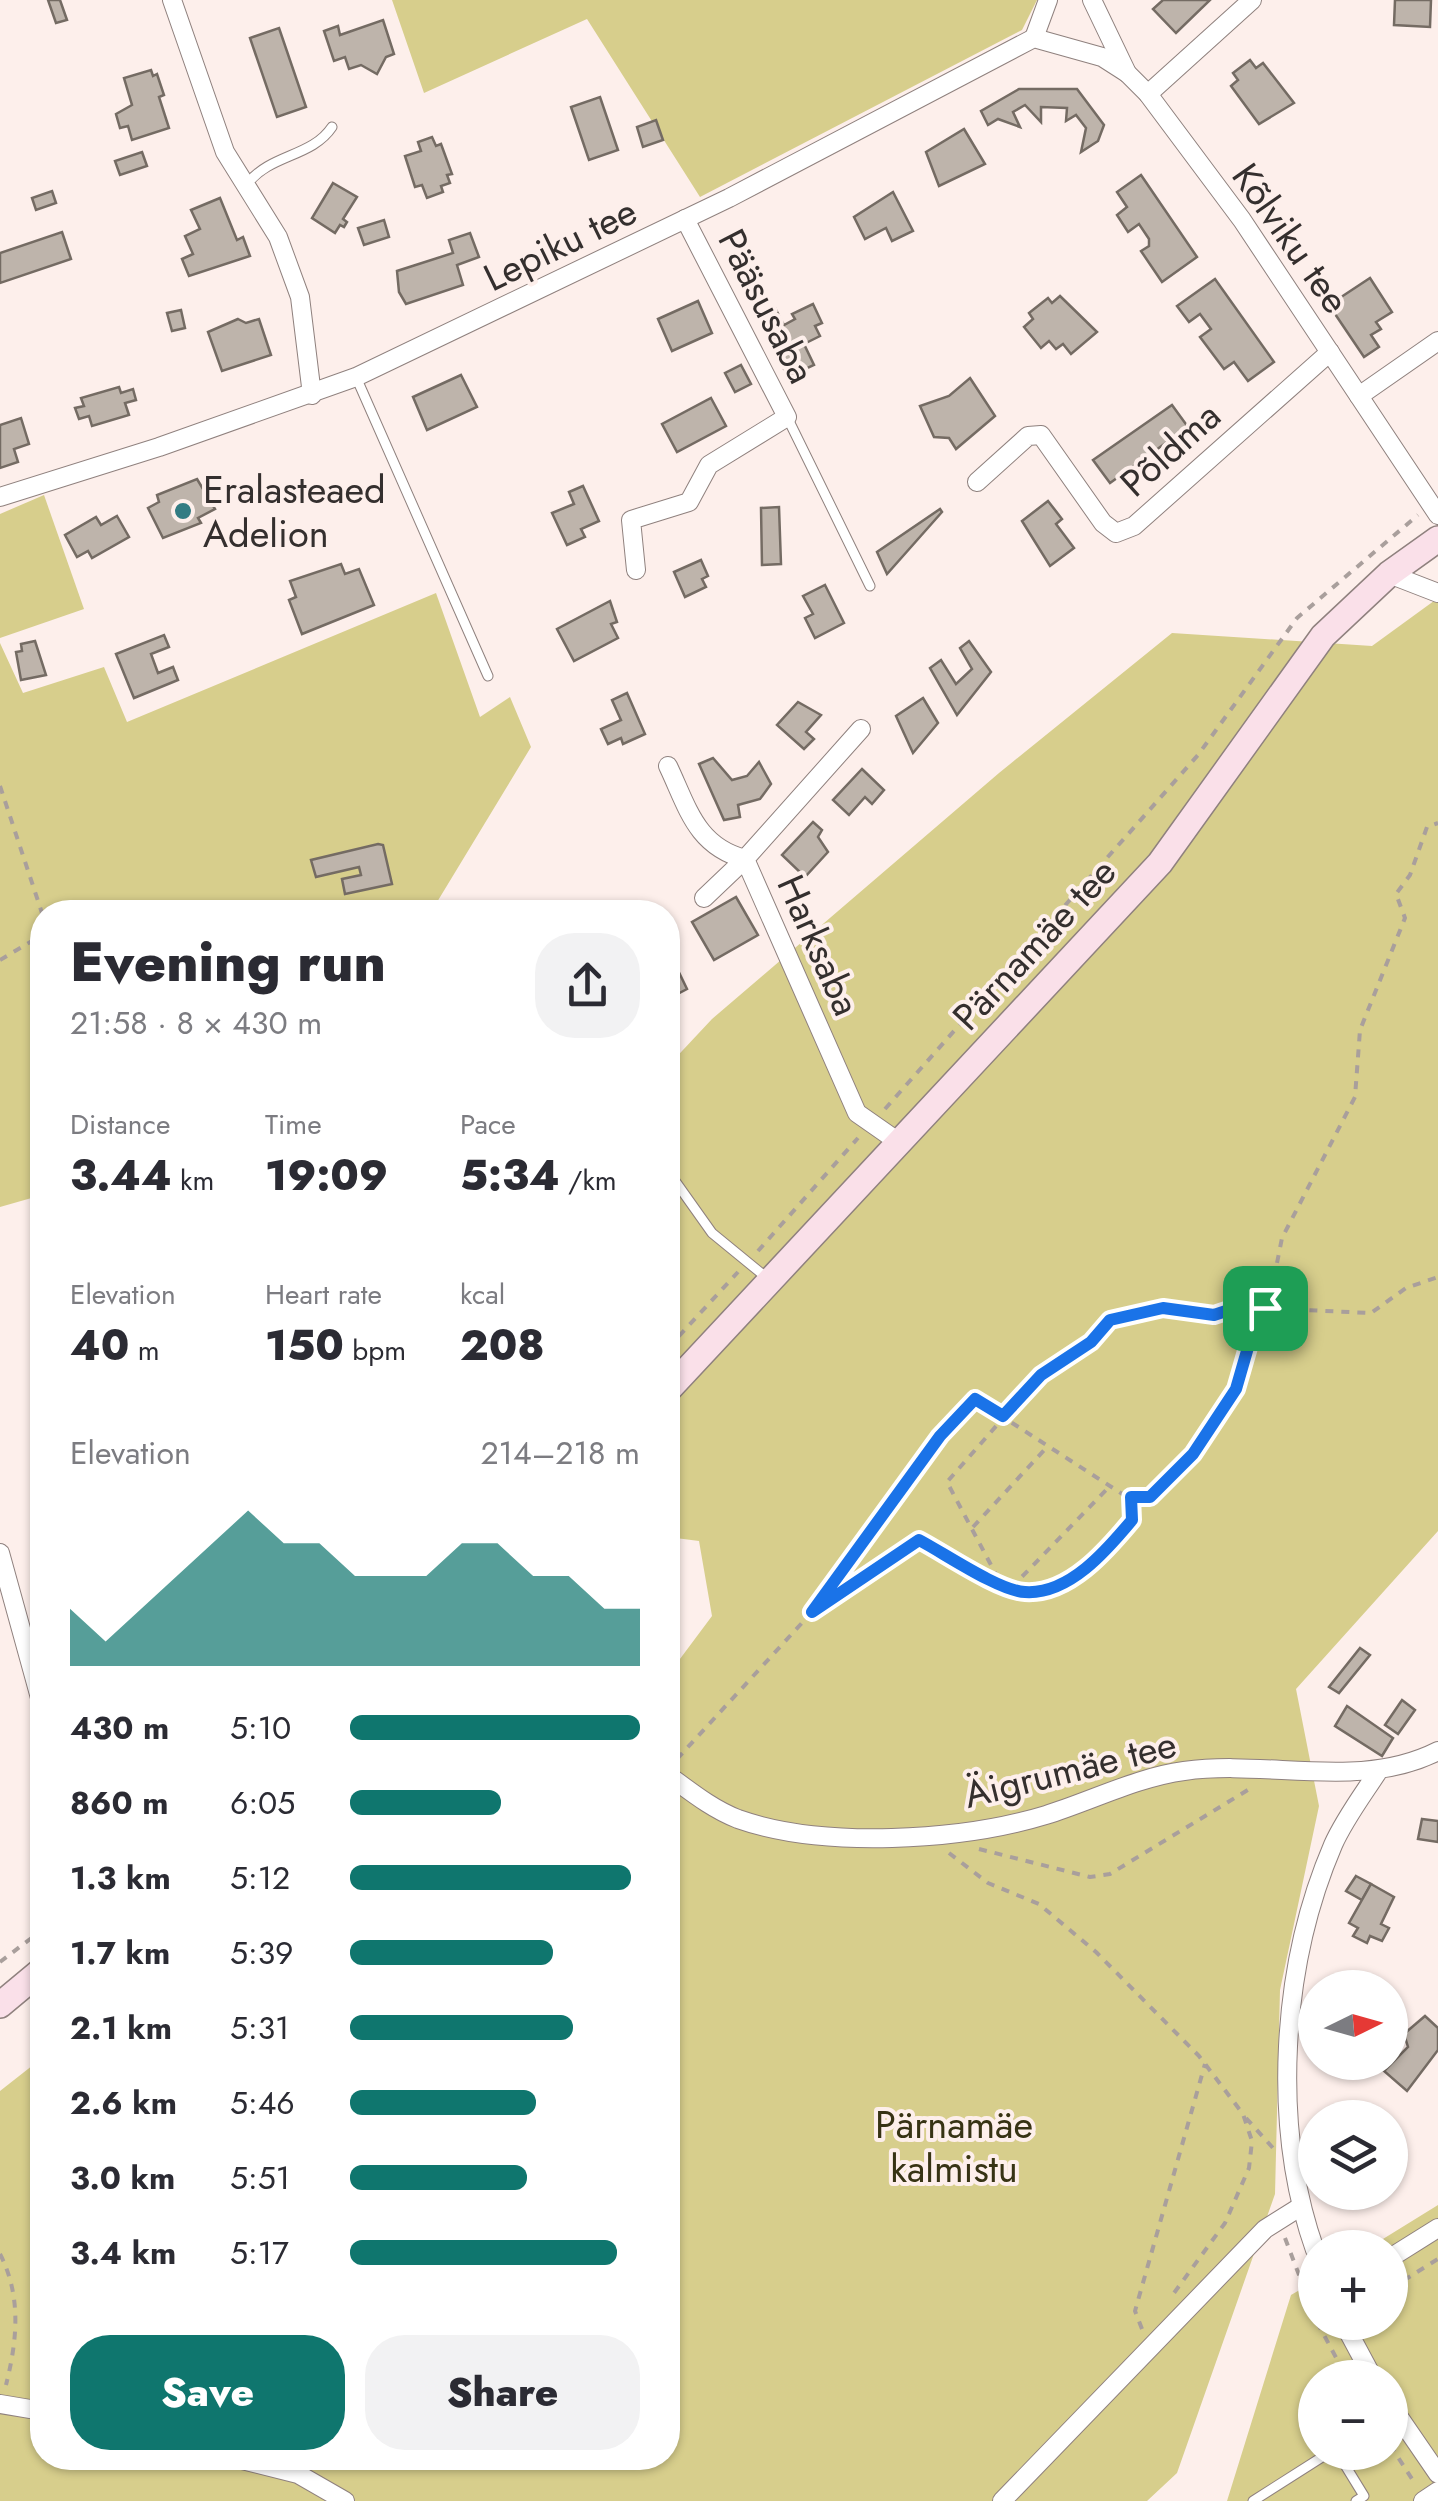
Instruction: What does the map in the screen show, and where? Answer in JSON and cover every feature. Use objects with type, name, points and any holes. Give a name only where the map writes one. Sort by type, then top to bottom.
[{"type":"main road","name":"Pärnamäe tee","points":[[680,1377],[1160,862],[1205,806],[1323,636],[1388,574],[1438,539]]},
{"type":"main road","points":[[0,2005],[30,1980]]},
{"type":"street","points":[[172,0],[225,152],[248,183],[278,237],[300,297],[312,394]]},
{"type":"street","points":[[1048,0],[1034,38],[1102,57],[1127,73]]},
{"type":"street","name":"Kõlviku tee","points":[[1092,0],[1127,73],[1148,94],[1242,220],[1435,510]]},
{"type":"street","points":[[1148,94],[1252,0]]},
{"type":"street","name":"Lepiku tee","points":[[0,497],[356,377],[685,219],[1034,38]]},
{"type":"street","name":"Pääsusaba","points":[[636,570],[630,520],[689,502],[710,465],[788,417],[685,219]]},
{"type":"street","points":[[1359,396],[1438,341]]},
{"type":"street","name":"Põldma","points":[[977,482],[1028,436],[1040,435],[1103,523],[1116,532],[1134,526],[1330,352]]},
{"type":"street","points":[[1388,574],[1438,593]]},
{"type":"street","name":"Harksaba","points":[[861,729],[746,858],[857,1113],[900,1143]]},
{"type":"street","points":[[668,766],[700,832],[722,852],[746,858]]},
{"type":"street","points":[[704,898],[746,858]]},
{"type":"street","points":[[0,1552],[30,1661]]},
{"type":"street","name":"Äigrumäe tee","points":[[680,1782],[712,1807],[771,1827],[849,1838],[926,1836],[1041,1816],[1181,1771],[1286,1768],[1376,1773],[1438,1751]]},
{"type":"street","points":[[1298,2196],[1287,2052],[1291,1998],[1325,1866],[1335,1841],[1376,1773]]},
{"type":"street","points":[[1002,2501],[1278,2218],[1298,2208]]},
{"type":"street","points":[[1408,2247],[1438,2228]]},
{"type":"street","points":[[1,2404],[30,2409]]},
{"type":"street","points":[[1408,2432],[1438,2474]]},
{"type":"street","points":[[282,2470],[298,2474],[346,2501]]},
{"type":"lane","points":[[248,183],[262,166],[321,143],[332,127]]},
{"type":"lane","points":[[356,377],[488,676]]},
{"type":"lane","points":[[788,417],[870,586]]},
{"type":"lane","points":[[680,1188],[712,1232],[746,1264],[772,1281]]},
{"type":"lane","points":[[1253,2501],[1304,2470]]},
{"type":"lane","points":[[1346,2470],[1364,2496],[1356,2501]]},
{"type":"path","points":[[680,1335],[1198,754],[1297,618],[1389,536],[1435,510]]},
{"type":"path","points":[[0,786],[38,900]]},
{"type":"path","points":[[680,1759],[812,1612],[940,1436],[975,1399],[1131,1497],[1150,1497],[1193,1454],[1236,1389],[1251,1337],[1265,1308],[1282,1238],[1355,1097],[1360,1030],[1405,918],[1396,894],[1410,875],[1427,828],[1438,823]]},
{"type":"path","points":[[0,960],[30,942]]},
{"type":"path","points":[[1131,1497],[1132,1520],[1098,1560],[1049,1589],[1023,1592],[1000,1582],[947,1482],[1041,1375],[1091,1342],[1110,1320],[1163,1308],[1214,1315],[1238,1307],[1371,1313],[1406,1288],[1438,1276]]},
{"type":"path","points":[[972,1528],[1048,1446]]},
{"type":"path","points":[[1012,1588],[1110,1486]]},
{"type":"path","points":[[812,1612],[919,1540],[1012,1588]]},
{"type":"path","points":[[962,1845],[1090,1877],[1110,1874],[1252,1787]]},
{"type":"path","points":[[926,1836],[988,1882],[1039,1904],[1096,1952],[1205,2064],[1293,2170]]},
{"type":"path","points":[[0,1962],[30,1939]]},
{"type":"path","points":[[1150,2350],[1134,2311],[1205,2064]]},
{"type":"path","points":[[1172,2300],[1178,2284],[1225,2223],[1249,2168],[1252,2142],[1243,2114]]},
{"type":"path","points":[[1278,2218],[1298,2272]]},
{"type":"path","points":[[0,2254],[10,2273],[18,2337],[1,2404]]},
{"type":"path","points":[[1408,2277],[1438,2258]]},
{"type":"path","points":[[1408,2469],[1429,2497]]},
{"type":"green space","points":[[392,0],[1037,0],[1022,30],[700,197],[587,19],[424,93]]},
{"type":"green space","points":[[44,495],[84,609],[0,638],[0,514]]},
{"type":"green space","points":[[436,593],[480,717],[510,697],[531,747],[438,900],[30,900],[30,1198],[0,1207],[0,643],[23,693],[104,667],[127,722]]},
{"type":"green space","name":"Pärnamäe kalmistu","points":[[1438,598],[1438,1531],[1296,1689],[1319,1806],[1280,1990],[1275,2194],[1177,2473],[1147,2501],[0,2501],[0,2091],[30,2067],[30,2470],[680,2470],[680,1659],[712,1616],[699,1541],[680,1539],[680,1053],[712,1019],[999,773],[1172,633],[1372,646]]},
{"type":"green space","points":[[1438,2205],[1438,2501],[1227,2501],[1291,2295],[1298,2291],[1298,2340],[1408,2340],[1408,2230],[1398,2230]]},
{"type":"building","points":[[48,0],[60,0],[67,20],[56,23]]},
{"type":"building","points":[[1163,0],[1210,0],[1176,33],[1153,9]]},
{"type":"building","points":[[1395,0],[1431,0],[1430,27],[1394,25]]},
{"type":"building","points":[[383,20],[394,54],[386,57],[377,74],[361,65],[349,69],[345,57],[334,61],[324,31],[338,26],[340,35]]},
{"type":"building","points":[[279,28],[306,107],[277,117],[250,38]]},
{"type":"building","points":[[1250,60],[1256,68],[1263,63],[1294,103],[1259,124],[1231,86],[1238,80],[1233,73]]},
{"type":"building","points":[[151,70],[153,76],[157,74],[164,95],[159,97],[169,128],[132,140],[128,126],[120,128],[116,114],[132,105],[124,78]]},
{"type":"building","points":[[1019,89],[1077,89],[1104,125],[1098,141],[1081,152],[1086,128],[1076,115],[1066,121],[1067,108],[1041,107],[1041,122],[1025,105],[1013,112],[1020,127],[998,119],[988,125],[981,111]]},
{"type":"building","points":[[600,97],[618,150],[589,160],[571,107]]},
{"type":"building","points":[[656,120],[663,140],[643,147],[637,127]]},
{"type":"building","points":[[964,129],[985,164],[939,186],[926,152]]},
{"type":"building","points":[[432,137],[436,146],[441,144],[452,174],[447,175],[450,183],[441,186],[443,192],[427,198],[422,185],[415,187],[405,156],[421,151],[418,142]]},
{"type":"building","points":[[142,152],[147,166],[120,175],[115,161]]},
{"type":"building","points":[[1141,175],[1197,257],[1162,282],[1141,251],[1149,246],[1149,239],[1139,224],[1128,232],[1117,215],[1127,207],[1117,192]]},
{"type":"building","points":[[333,183],[357,197],[343,219],[347,222],[344,227],[340,225],[335,233],[312,218]]},
{"type":"building","points":[[52,191],[56,203],[36,210],[32,198]]},
{"type":"building","points":[[893,192],[913,231],[892,241],[886,228],[865,239],[854,217]]},
{"type":"building","points":[[220,198],[237,240],[243,237],[250,256],[189,276],[182,259],[193,254],[185,236],[200,229],[191,210]]},
{"type":"building","points":[[384,220],[389,237],[364,245],[358,228]]},
{"type":"building","points":[[62,232],[71,259],[0,283],[0,253]]},
{"type":"building","points":[[470,233],[479,257],[457,265],[463,285],[406,304],[399,292],[397,271],[453,253],[449,240]]},
{"type":"building","points":[[1370,278],[1392,312],[1376,322],[1381,329],[1371,335],[1379,347],[1364,357],[1329,305]]},
{"type":"building","points":[[1215,279],[1274,362],[1248,381],[1234,362],[1224,369],[1200,337],[1211,329],[1200,314],[1189,322],[1177,306]]},
{"type":"building","points":[[1060,296],[1097,332],[1071,354],[1063,344],[1056,349],[1049,341],[1041,348],[1024,327],[1033,319],[1029,313],[1048,298],[1052,303]]},
{"type":"building","points":[[698,301],[712,333],[672,351],[658,319]]},
{"type":"building","points":[[813,304],[822,323],[815,326],[820,336],[804,344],[814,365],[788,377],[758,317],[775,308],[784,325],[795,319],[792,314]]},
{"type":"building","points":[[181,310],[185,328],[172,331],[167,313]]},
{"type":"building","points":[[238,319],[246,323],[259,319],[271,355],[222,371],[208,332]]},
{"type":"building","points":[[741,365],[751,384],[735,392],[725,373]]},
{"type":"building","points":[[461,375],[477,407],[427,430],[413,397]]},
{"type":"building","points":[[970,378],[995,416],[956,449],[949,438],[934,437],[920,406],[949,396]]},
{"type":"building","points":[[119,387],[121,393],[133,389],[136,400],[125,403],[129,415],[92,426],[89,416],[79,419],[75,408],[84,406],[81,398]]},
{"type":"building","points":[[711,398],[726,426],[677,452],[662,424]]},
{"type":"building","points":[[1172,405],[1188,427],[1110,483],[1093,460]]},
{"type":"building","points":[[21,418],[29,444],[14,449],[18,462],[0,468],[0,425]]},
{"type":"building","points":[[197,479],[215,509],[198,518],[201,523],[163,538],[148,508],[159,502],[157,495]]},
{"type":"building","points":[[583,486],[599,521],[581,529],[585,537],[567,545],[552,513],[574,504],[569,492]]},
{"type":"building","points":[[1048,501],[1062,519],[1056,524],[1074,548],[1050,566],[1022,521]]},
{"type":"building","points":[[779,507],[781,564],[762,565],[761,508]]},
{"type":"building","points":[[940,509],[942,512],[887,574],[877,552]]},
{"type":"building","points":[[117,516],[129,537],[92,558],[88,551],[77,557],[65,535],[96,517],[101,525]]},
{"type":"building","points":[[701,560],[708,576],[702,579],[706,587],[685,597],[674,572]]},
{"type":"building","points":[[341,564],[345,574],[359,569],[374,605],[302,634],[289,600],[296,597],[290,581]]},
{"type":"building","points":[[825,585],[844,623],[815,638],[805,618],[813,614],[803,596]]},
{"type":"building","points":[[610,601],[617,622],[611,624],[618,638],[574,661],[557,629]]},
{"type":"building","points":[[164,635],[169,647],[151,654],[158,673],[173,667],[178,680],[134,698],[116,654]]},
{"type":"building","points":[[35,641],[46,675],[21,680],[16,652],[22,651],[21,644]]},
{"type":"building","points":[[969,641],[991,672],[957,715],[930,668],[941,660],[956,684],[972,669],[960,648]]},
{"type":"building","points":[[627,693],[645,734],[623,744],[621,738],[608,744],[601,729],[621,720],[612,700]]},
{"type":"building","points":[[923,698],[938,723],[913,753],[896,716]]},
{"type":"building","points":[[798,702],[821,715],[806,732],[814,739],[804,749],[777,725]]},
{"type":"building","points":[[713,758],[732,780],[747,776],[759,762],[771,784],[760,799],[738,805],[740,817],[724,820],[699,764]]},
{"type":"building","points":[[862,769],[884,790],[872,804],[865,797],[849,815],[833,800]]},
{"type":"building","points":[[813,822],[822,830],[818,837],[828,852],[805,877],[782,855]]},
{"type":"building","points":[[383,845],[392,884],[345,894],[342,879],[361,875],[359,867],[316,877],[311,860]]},
{"type":"building","points":[[736,897],[758,935],[714,960],[692,922]]},
{"type":"building","points":[[680,974],[687,989],[680,993]]},
{"type":"building","points":[[1360,1648],[1370,1655],[1339,1693],[1329,1687]]},
{"type":"building","points":[[1402,1700],[1415,1710],[1398,1734],[1385,1725]]},
{"type":"building","points":[[1347,1706],[1393,1738],[1382,1756],[1335,1726]]},
{"type":"building","points":[[1422,1819],[1438,1821],[1438,1842],[1418,1839]]},
{"type":"building","points":[[1356,1876],[1371,1884],[1362,1900],[1346,1891]]},
{"type":"building","points":[[1371,1884],[1394,1897],[1381,1924],[1389,1928],[1382,1941],[1370,1936],[1367,1943],[1353,1936],[1358,1928],[1349,1923]]},
{"type":"building","points":[[1425,2016],[1438,2028],[1438,2050],[1407,2091],[1394,2080],[1408,2080],[1408,2031]]},
{"type":"place","name":"Eralasteaed Adelion","points":[[183,511]]},
{"type":"route","points":[[1238,1307],[1265,1308],[1251,1337],[1236,1389],[1193,1454],[1150,1497],[1131,1497],[1132,1520],[1098,1560],[1049,1589],[1023,1592],[919,1540],[812,1612],[940,1436],[975,1399],[1003,1416],[1041,1375],[1091,1342],[1110,1320],[1135,1311],[1163,1308],[1214,1315],[1238,1307]]}]
